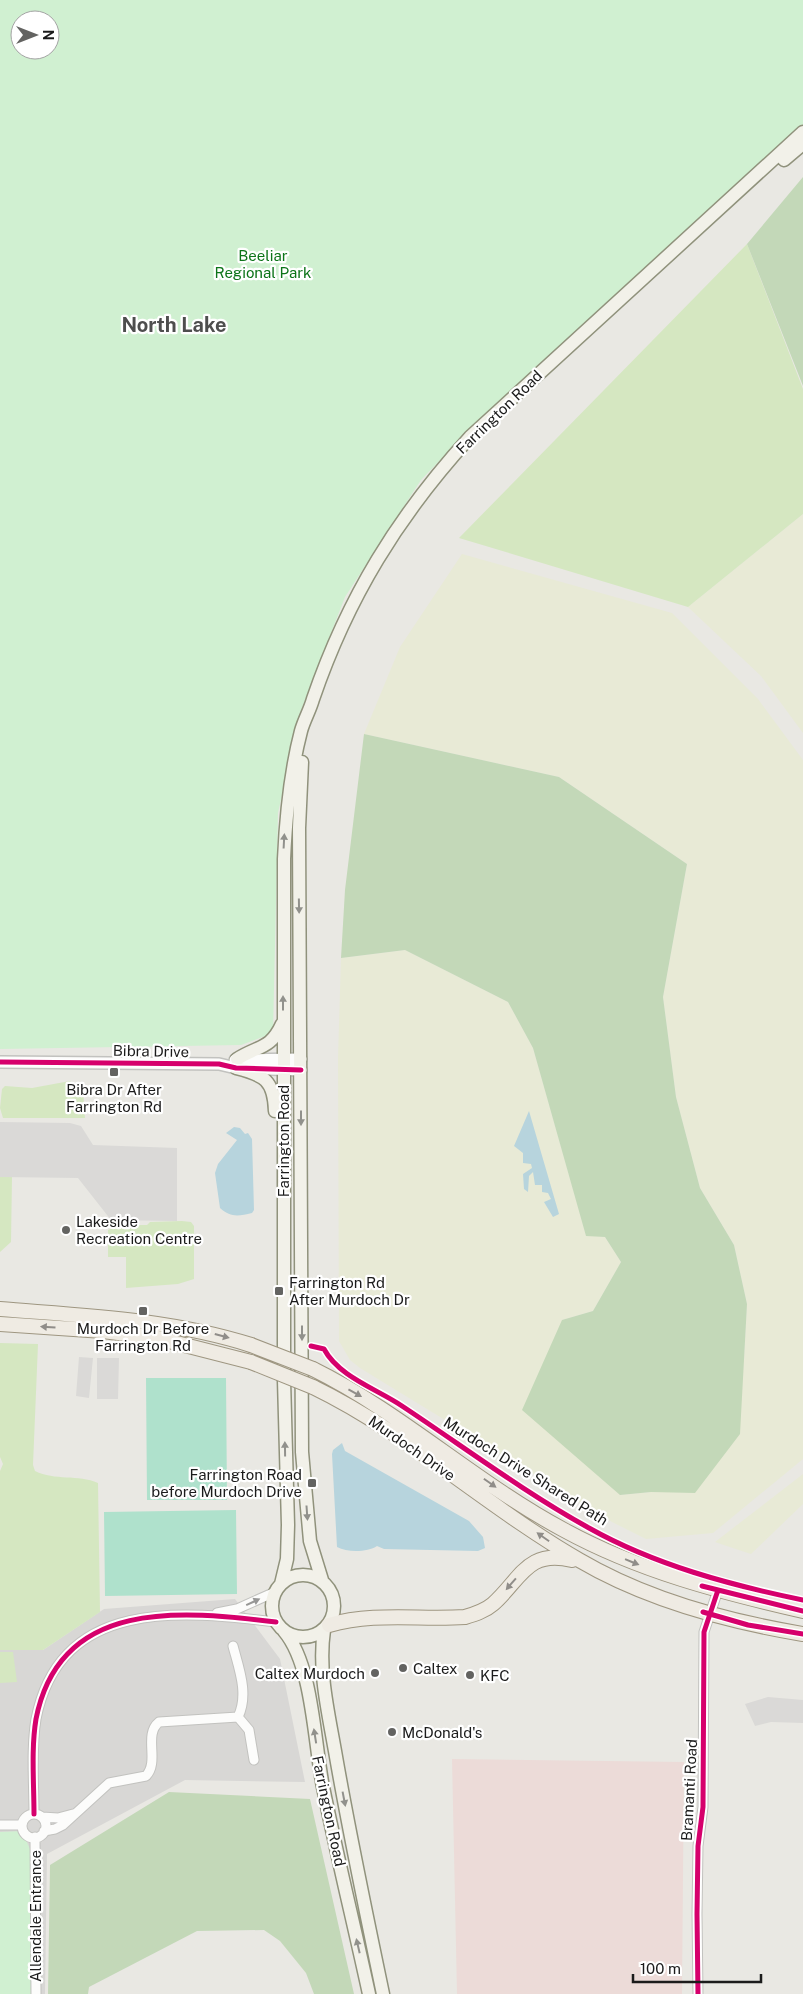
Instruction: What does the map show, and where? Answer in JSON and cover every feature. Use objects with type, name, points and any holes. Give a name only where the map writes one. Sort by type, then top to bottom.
[{"type":"main road","name":"Farrington Road","points":[[278,1588],[286,1559],[288,1525],[284,1451],[284,858],[288,799],[302,728],[334,642],[362,585],[377,557],[427,486],[470,437],[803,132]]},
{"type":"main road","name":"Farrington Road","points":[[756,177],[772,169],[803,144]]},
{"type":"main road","name":"Farrington Road","points":[[313,701],[300,778],[302,1452],[310,1541],[322,1580]]},
{"type":"main road","points":[[283,1023],[272,1042],[250,1051],[236,1064],[258,1074],[269,1083],[274,1093],[278,1157],[284,1190]]},
{"type":"main road","points":[[284,1291],[291,1280],[293,1225],[296,1223],[301,1227]]},
{"type":"main road","name":"Murdoch Drive","points":[[0,1309],[140,1320],[195,1329],[251,1345],[313,1369],[370,1401],[518,1503],[565,1531],[632,1562],[718,1590],[803,1611]]},
{"type":"main road","name":"Murdoch Drive","points":[[0,1324],[102,1331],[157,1338],[202,1348],[250,1362],[313,1387],[378,1423],[584,1563],[645,1592],[711,1614],[748,1624],[803,1634]]},
{"type":"main road","points":[[326,1628],[335,1605],[330,1590],[322,1580],[308,1575],[301,1575],[278,1588],[272,1607],[280,1626],[300,1638],[317,1635],[326,1628],[350,1619],[375,1617],[465,1617],[479,1613],[492,1605],[533,1562],[546,1557],[558,1557],[584,1563]]},
{"type":"main road","name":"Farrington Road","points":[[280,1626],[294,1643],[306,1684],[323,1786],[369,1994]]},
{"type":"main road","name":"Farrington Road","points":[[326,1628],[322,1649],[323,1679],[340,1781],[383,1994]]},
{"type":"street","name":"Bibra Drive","points":[[0,1062],[301,1064]]},
{"type":"street","name":"Allendale Entrance","points":[[22,1825],[26,1835],[35,1837],[44,1831],[45,1823],[38,1816],[36,1720],[45,1690],[61,1663],[89,1636],[115,1623],[139,1618],[195,1616],[237,1610],[278,1588]]},
{"type":"street","name":"Bramanti Road","points":[[698,1994],[698,1846],[703,1807],[704,1632],[718,1590]]},
{"type":"street","name":"Allendale Entrance","points":[[195,1616],[280,1626]]},
{"type":"street","points":[[233,1646],[244,1695],[244,1705],[238,1717]]},
{"type":"street","points":[[238,1717],[249,1730],[254,1760]]},
{"type":"street","points":[[44,1831],[60,1827],[109,1783],[141,1778],[148,1774],[153,1766],[153,1732],[159,1722],[238,1717]]},
{"type":"street","points":[[0,1825],[22,1825],[26,1817],[58,1818],[73,1814]]},
{"type":"street","name":"Allendale Entrance","points":[[35,1837],[36,1994]]},
{"type":"shaded area","points":[[0,1122],[70,1123],[81,1126],[93,1145],[177,1148],[177,1221],[111,1220],[78,1178],[0,1177]]},
{"type":"shaded area","points":[[79,1357],[93,1358],[89,1398],[76,1396]]},
{"type":"shaded area","points":[[97,1358],[119,1358],[118,1399],[97,1399]]},
{"type":"shaded area","points":[[235,1599],[280,1659],[305,1782],[185,1780],[47,1854],[45,1994],[0,1994],[0,1650],[43,1650],[104,1609]]},
{"type":"shaded area","points":[[768,1697],[803,1700],[803,1723],[771,1722],[755,1726],[745,1704]]},
{"type":"shaded area","points":[[452,1759],[684,1762],[682,1994],[457,1994]]},
{"type":"green space","name":"Beeliar Regional Park","points":[[0,0],[803,0],[803,126],[470,429],[421,480],[345,597],[300,713],[278,813],[273,1033],[241,1045],[0,1049]]},
{"type":"green space","points":[[803,177],[803,386],[747,244]]},
{"type":"green space","points":[[747,244],[803,389],[803,514],[688,607],[459,538]]},
{"type":"green space","points":[[803,514],[803,733],[761,676],[688,607]]},
{"type":"green space","points":[[462,554],[672,613],[758,699],[803,760],[803,1459],[713,1533],[646,1539],[612,1522],[360,1368],[350,1360],[339,1341],[338,1058],[341,958],[405,950],[508,1002],[533,1048],[586,1235],[605,1237],[621,1262],[593,1311],[562,1320],[620,1495],[651,1492],[744,1360],[747,1304],[734,1245],[700,1188],[676,1097],[663,997],[687,864],[559,777],[364,734],[400,647]]},
{"type":"green space","points":[[364,734],[559,777],[687,864],[663,997],[676,1097],[700,1188],[734,1245],[747,1304],[740,1434],[695,1493],[651,1492],[620,1495],[522,1410],[562,1320],[593,1311],[621,1262],[605,1237],[586,1236],[533,1048],[508,1002],[405,950],[341,958],[345,890]]},
{"type":"green space","points":[[70,1081],[83,1089],[85,1118],[3,1118],[0,1108],[2,1089],[5,1086],[32,1088]]},
{"type":"green space","points":[[0,1177],[12,1177],[11,1242],[0,1252]]},
{"type":"green space","points":[[150,1222],[191,1222],[194,1226],[194,1279],[178,1284],[126,1288],[126,1257],[108,1257],[108,1230],[119,1225],[147,1225]]},
{"type":"green space","points":[[0,1343],[38,1344],[33,1465],[35,1471],[50,1476],[90,1480],[98,1483],[100,1612],[43,1650],[0,1650],[0,1471],[3,1464],[0,1457]]},
{"type":"green space","points":[[146,1378],[226,1378],[227,1500],[147,1500]]},
{"type":"green space","points":[[803,1474],[803,1504],[751,1554],[715,1542]]},
{"type":"green space","points":[[236,1510],[237,1594],[105,1596],[104,1512]]},
{"type":"green space","points":[[0,1652],[13,1652],[17,1682],[0,1683]]},
{"type":"green space","points":[[169,1792],[310,1799],[354,1994],[314,1994],[306,1973],[280,1941],[264,1930],[197,1931],[89,1987],[88,1994],[48,1994],[50,1865]]},
{"type":"green space","points":[[22,1831],[30,1849],[32,1994],[0,1994],[0,1832]]},
{"type":"water","points":[[529,1111],[559,1214],[553,1217],[544,1202],[551,1199],[548,1193],[542,1192],[542,1185],[535,1185],[533,1172],[529,1176],[528,1192],[524,1189],[523,1174],[532,1168],[531,1164],[523,1163],[523,1153],[514,1146]]},
{"type":"water","points":[[234,1127],[240,1128],[245,1134],[248,1133],[252,1139],[254,1210],[252,1213],[239,1215],[232,1215],[220,1208],[215,1173],[218,1164],[237,1140],[226,1133]]},
{"type":"water","points":[[342,1443],[345,1451],[469,1521],[483,1537],[485,1548],[478,1551],[384,1549],[377,1546],[368,1550],[358,1551],[337,1547],[332,1454],[333,1450]]},
{"type":"cycle path","points":[[0,1062],[219,1064],[236,1068],[301,1070]]},
{"type":"cycle path","name":"Murdoch Drive Shared Path","points":[[311,1346],[324,1349],[339,1367],[359,1382],[402,1406],[541,1500],[614,1541],[640,1553],[693,1572],[748,1588],[803,1600]]},
{"type":"cycle path","points":[[702,1586],[803,1611]]},
{"type":"cycle path","points":[[698,1994],[698,1846],[703,1807],[704,1632],[718,1590]]},
{"type":"cycle path","points":[[703,1612],[748,1625],[803,1634]]},
{"type":"cycle path","points":[[34,1814],[33,1754],[36,1719],[49,1679],[70,1651],[98,1632],[130,1621],[165,1616],[202,1615],[276,1622]]},
{"type":"place","name":"Bibra Dr After Farrington Rd","points":[[114,1072]]},
{"type":"place","name":"Lakeside Recreation Centre","points":[[66,1230]]},
{"type":"place","name":"Farrington Rd After Murdoch Dr","points":[[279,1291]]},
{"type":"place","name":"Murdoch Dr Before Farrington Rd","points":[[143,1311]]},
{"type":"place","name":"Farrington Road before Murdoch Drive","points":[[312,1483]]},
{"type":"place","name":"Caltex","points":[[403,1668]]},
{"type":"place","name":"Caltex Murdoch","points":[[375,1673]]},
{"type":"place","name":"KFC","points":[[470,1675]]},
{"type":"place","name":"McDonald's","points":[[392,1732]]},
{"type":"district","name":"North Lake","points":[[174,325]]}]
